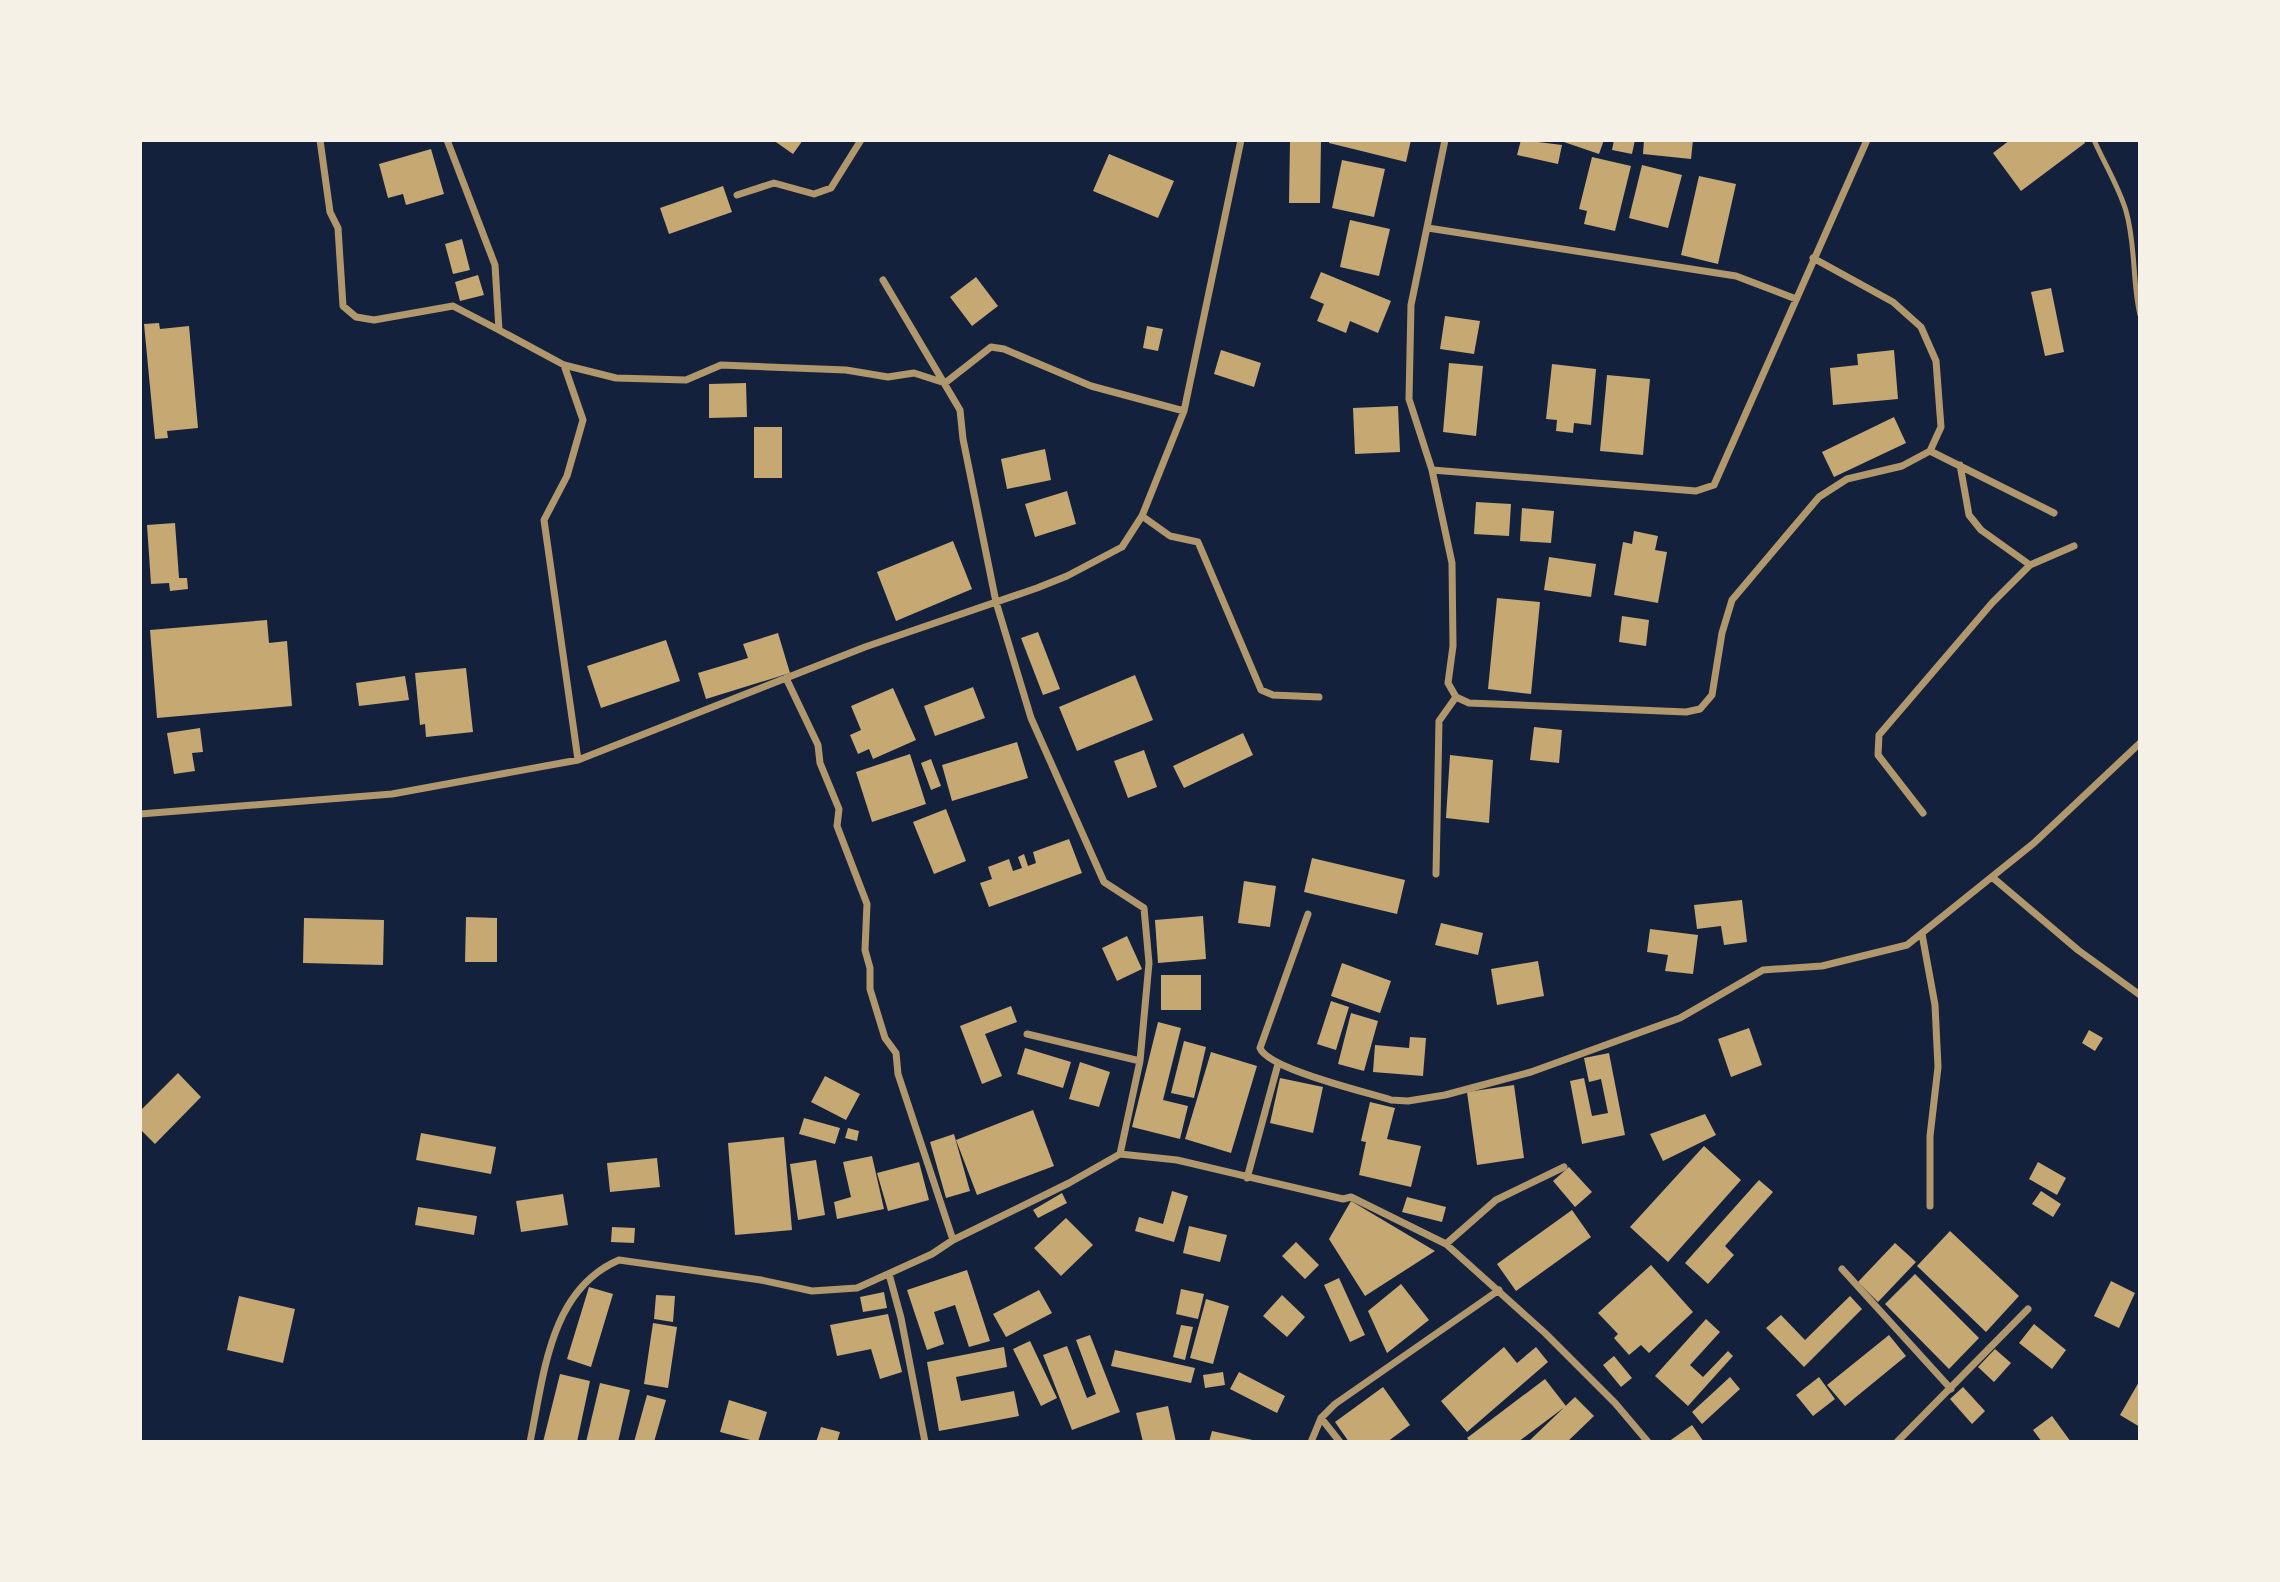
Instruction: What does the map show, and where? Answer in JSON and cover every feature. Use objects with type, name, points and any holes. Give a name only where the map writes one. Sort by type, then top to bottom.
[{"type":"street","points":[[320,140],[330,212],[338,228],[343,306],[356,317],[374,320],[453,306],[564,365],[616,378],[686,380],[721,365],[846,370],[888,377],[914,373],[945,383]]},
{"type":"street","points":[[447,140],[495,265],[499,330]]},
{"type":"street","points":[[737,195],[774,183],[814,194],[831,188],[861,140]]},
{"type":"street","points":[[140,814],[392,794],[578,760],[786,678],[1067,576],[1122,547],[1142,516],[1184,411],[1241,140]]},
{"type":"street","points":[[1445,140],[1411,305],[1409,399],[1432,470],[1452,563],[1453,646],[1448,683],[1456,697],[1483,703],[1686,712],[1700,709],[1712,695],[1722,633],[1732,600],[1819,496],[1847,479],[1902,466],[1930,451],[1941,427],[1940,398],[1936,361],[1921,327],[1893,302],[1814,258]]},
{"type":"street","points":[[1432,470],[1696,491],[1714,485],[1867,140]]},
{"type":"street","points":[[1428,228],[1736,276],[1796,299]]},
{"type":"street","points":[[883,280],[960,410],[962,439],[996,603],[1031,718],[1104,882],[1144,908],[1149,963],[1140,1061],[1120,1154]]},
{"type":"street","points":[[945,383],[991,347],[1004,349],[1091,386],[1184,411]]},
{"type":"street","points":[[564,365],[583,419],[567,476],[544,520],[578,760]]},
{"type":"street","points":[[1930,451],[2054,513]]},
{"type":"street","points":[[1960,465],[1969,516],[1981,530],[2029,565]]},
{"type":"street","points":[[1142,516],[1170,536],[1198,542],[1262,690],[1273,695],[1319,697]]},
{"type":"street","points":[[1923,813],[1878,755],[1879,735],[1992,603],[2029,565],[2074,546]]},
{"type":"street","points":[[786,678],[818,745],[820,763],[839,809],[837,826],[867,904],[865,950],[873,1008],[884,1038],[896,1053],[898,1074],[916,1120],[953,1240]]},
{"type":"street","points":[[1436,874],[1439,721],[1456,697]]},
{"type":"street","points":[[1308,914],[1260,1048],[1264,1056],[1278,1065],[1391,1100],[1408,1101],[1445,1095],[1531,1072],[1680,1018],[1763,970],[1822,966],[1907,945],[2034,843],[2140,743]]},
{"type":"street","points":[[1992,877],[2078,950],[2140,995]]},
{"type":"street","points":[[1922,933],[1934,1005],[1938,1067],[1930,1136],[1930,1206]]},
{"type":"street","points":[[1027,1034],[1140,1061]]},
{"type":"street","points":[[1247,1178],[1278,1065]]},
{"type":"street","points":[[530,1442],[548,1352],[562,1315],[581,1286],[600,1269],[619,1260],[761,1280],[812,1291],[835,1292],[857,1288],[932,1254],[953,1240],[1069,1183],[1120,1154],[1177,1160],[1343,1199],[1351,1197],[1446,1244],[1499,1290],[1615,1403],[1648,1442]]},
{"type":"street","points":[[1446,1244],[1496,1200],[1564,1167]]},
{"type":"street","points":[[1842,1269],[1951,1389]]},
{"type":"street","points":[[889,1275],[901,1318],[925,1442]]},
{"type":"street","points":[[1311,1442],[1321,1418],[1335,1404],[1499,1290]]},
{"type":"street","points":[[1896,1442],[2028,1309]]},
{"type":"street","points":[[1321,1418],[1340,1442]]},
{"type":"lane","points":[[2094,140],[2126,210],[2133,245],[2133,285],[2140,315]]},
{"type":"building","points":[[773,140],[803,140],[793,154]]},
{"type":"building","points":[[1290,140],[1321,140],[1320,203],[1289,203]]},
{"type":"building","points":[[1329,140],[1411,140],[1406,162],[1329,143]]},
{"type":"building","points":[[1521,140],[1562,145],[1558,164],[1517,155]]},
{"type":"building","points":[[1558,140],[1604,140],[1599,154]]},
{"type":"building","points":[[1614,140],[1635,140],[1632,154],[1612,150]]},
{"type":"building","points":[[1644,140],[1693,140],[1691,159],[1643,154]]},
{"type":"building","points":[[2010,140],[2083,140],[2085,143],[2021,191],[1993,153]]},
{"type":"building","points":[[431,149],[444,194],[406,205],[403,194],[388,198],[379,164]]},
{"type":"building","points":[[1109,154],[1174,181],[1158,218],[1093,191]]},
{"type":"building","points":[[1592,157],[1631,166],[1615,231],[1584,224],[1587,211],[1579,209]]},
{"type":"building","points":[[1342,160],[1385,169],[1374,217],[1332,208]]},
{"type":"building","points":[[1642,165],[1682,175],[1668,228],[1629,218]]},
{"type":"building","points":[[1699,176],[1736,184],[1718,264],[1681,255]]},
{"type":"building","points":[[723,186],[732,212],[669,234],[660,208]]},
{"type":"building","points":[[1350,220],[1390,229],[1379,276],[1340,267]]},
{"type":"building","points":[[462,239],[470,270],[453,274],[445,244]]},
{"type":"building","points":[[1321,272],[1391,301],[1378,333],[1350,321],[1346,333],[1317,321],[1324,304],[1310,298]]},
{"type":"building","points":[[478,275],[484,295],[460,301],[455,282]]},
{"type":"building","points":[[976,277],[998,306],[972,326],[950,297]]},
{"type":"building","points":[[2051,288],[2064,352],[2045,356],[2031,292]]},
{"type":"building","points":[[1445,316],[1480,321],[1474,354],[1440,349]]},
{"type":"building","points":[[159,323],[160,329],[189,326],[198,428],[167,431],[168,438],[155,439],[144,324]]},
{"type":"building","points":[[1147,326],[1163,329],[1158,351],[1143,348]]},
{"type":"building","points":[[1221,350],[1261,363],[1254,387],[1214,374]]},
{"type":"building","points":[[1894,350],[1898,399],[1833,405],[1830,368],[1858,365],[1857,354]]},
{"type":"building","points":[[1449,363],[1483,366],[1476,436],[1443,432]]},
{"type":"building","points":[[1552,364],[1596,369],[1591,425],[1574,423],[1573,433],[1556,431],[1557,420],[1546,419]]},
{"type":"building","points":[[1607,375],[1650,379],[1643,455],[1600,451]]},
{"type":"building","points":[[746,383],[747,417],[709,418],[709,384]]},
{"type":"building","points":[[1398,406],[1400,452],[1355,454],[1353,408]]},
{"type":"building","points":[[1894,417],[1906,443],[1834,477],[1822,452]]},
{"type":"building","points":[[754,427],[782,427],[782,478],[754,478]]},
{"type":"building","points":[[1045,449],[1051,480],[1007,489],[1001,459]]},
{"type":"building","points":[[1067,491],[1076,524],[1035,537],[1025,504]]},
{"type":"building","points":[[1476,502],[1511,504],[1509,536],[1474,534]]},
{"type":"building","points":[[1522,508],[1554,511],[1551,543],[1520,541]]},
{"type":"building","points":[[175,523],[179,578],[187,578],[188,589],[170,591],[169,583],[151,584],[147,525]]},
{"type":"building","points":[[1634,531],[1658,536],[1655,550],[1667,552],[1658,603],[1614,595],[1623,542],[1632,544]]},
{"type":"building","points":[[953,541],[972,589],[896,621],[877,572]]},
{"type":"building","points":[[1549,557],[1596,564],[1591,597],[1544,590]]},
{"type":"building","points":[[1497,598],[1540,602],[1531,694],[1488,689]]},
{"type":"building","points":[[1622,616],[1649,620],[1646,646],[1619,642]]},
{"type":"building","points":[[267,620],[269,643],[287,641],[292,706],[157,718],[150,630]]},
{"type":"building","points":[[1038,632],[1060,689],[1043,695],[1021,638]]},
{"type":"building","points":[[778,633],[790,673],[706,699],[698,673],[748,658],[743,644]]},
{"type":"building","points":[[666,640],[680,681],[601,708],[587,666]]},
{"type":"building","points":[[466,668],[473,732],[426,737],[425,724],[420,725],[415,673]]},
{"type":"building","points":[[1135,675],[1153,720],[1077,751],[1059,707]]},
{"type":"building","points":[[405,676],[409,700],[359,706],[356,683]]},
{"type":"building","points":[[973,687],[985,718],[935,736],[924,706]]},
{"type":"building","points":[[893,688],[916,740],[873,759],[869,749],[858,754],[850,735],[861,730],[851,706]]},
{"type":"building","points":[[1534,727],[1562,730],[1559,763],[1530,760]]},
{"type":"building","points":[[200,728],[203,752],[192,753],[195,771],[174,774],[167,733]]},
{"type":"building","points":[[1243,733],[1253,755],[1184,788],[1173,766]]},
{"type":"building","points":[[1017,742],[1028,778],[952,801],[942,765]]},
{"type":"building","points":[[1144,750],[1157,787],[1128,798],[1114,761]]},
{"type":"building","points":[[910,754],[926,804],[872,822],[856,772]]},
{"type":"building","points":[[1450,755],[1493,760],[1489,823],[1446,818]]},
{"type":"building","points":[[931,759],[941,786],[931,790],[921,763]]},
{"type":"building","points":[[946,809],[966,861],[934,874],[913,822]]},
{"type":"building","points":[[1069,839],[1082,873],[989,907],[980,883],[992,879],[988,867],[1009,859],[1013,871],[1022,868],[1018,857],[1024,854],[1028,866],[1036,863],[1033,852]]},
{"type":"building","points":[[1312,858],[1405,880],[1397,914],[1304,892]]},
{"type":"building","points":[[1244,881],[1276,886],[1270,927],[1238,923]]},
{"type":"building","points":[[1742,900],[1747,942],[1724,945],[1721,926],[1697,929],[1694,905]]},
{"type":"building","points":[[1203,916],[1206,959],[1158,963],[1155,920]]},
{"type":"building","points":[[466,917],[497,918],[497,962],[465,962]]},
{"type":"building","points":[[304,918],[384,920],[383,965],[303,963]]},
{"type":"building","points":[[1441,923],[1483,933],[1478,955],[1435,945]]},
{"type":"building","points":[[1650,929],[1698,935],[1693,974],[1665,971],[1668,955],[1647,952]]},
{"type":"building","points":[[1127,936],[1142,969],[1117,981],[1102,948]]},
{"type":"building","points":[[1538,961],[1544,996],[1497,1005],[1491,969]]},
{"type":"building","points":[[1342,963],[1391,981],[1380,1013],[1331,996]]},
{"type":"building","points":[[1161,975],[1201,975],[1201,1010],[1161,1010]]},
{"type":"building","points":[[1331,1001],[1349,1007],[1336,1050],[1317,1044]]},
{"type":"building","points":[[1011,1006],[1017,1022],[985,1034],[1002,1076],[982,1084],[960,1026]]},
{"type":"building","points":[[1351,1013],[1378,1021],[1364,1071],[1338,1064]]},
{"type":"building","points":[[1158,1022],[1181,1028],[1163,1100],[1188,1106],[1180,1139],[1132,1127]]},
{"type":"building","points":[[1749,1028],[1762,1065],[1731,1077],[1718,1039]]},
{"type":"building","points":[[2089,1030],[2103,1038],[2095,1051],[2082,1043]]},
{"type":"building","points":[[1410,1037],[1426,1038],[1423,1076],[1373,1072],[1375,1045],[1409,1048]]},
{"type":"building","points":[[1184,1041],[1206,1047],[1194,1098],[1171,1093]]},
{"type":"building","points":[[1025,1048],[1071,1062],[1063,1088],[1017,1074]]},
{"type":"building","points":[[1211,1052],[1257,1066],[1231,1153],[1185,1139]]},
{"type":"building","points":[[1609,1053],[1625,1135],[1582,1144],[1570,1081],[1584,1078],[1592,1116],[1608,1113],[1601,1079],[1589,1082],[1584,1058]]},
{"type":"building","points":[[1080,1062],[1110,1072],[1099,1107],[1069,1099]]},
{"type":"building","points":[[178,1073],[201,1097],[155,1144],[140,1129],[140,1111]]},
{"type":"building","points":[[825,1076],[860,1094],[846,1120],[811,1102]]},
{"type":"building","points":[[1280,1078],[1323,1087],[1313,1133],[1270,1123]]},
{"type":"building","points":[[1514,1085],[1524,1158],[1477,1165],[1467,1092]]},
{"type":"building","points":[[1370,1102],[1395,1108],[1387,1139],[1421,1146],[1411,1187],[1359,1175],[1366,1142],[1361,1141]]},
{"type":"building","points":[[1033,1110],[1054,1166],[977,1195],[956,1140]]},
{"type":"building","points":[[1705,1114],[1716,1135],[1663,1161],[1650,1134]]},
{"type":"building","points":[[804,1118],[840,1128],[835,1144],[799,1134]]},
{"type":"building","points":[[848,1128],[859,1131],[857,1141],[845,1138]]},
{"type":"building","points":[[421,1133],[496,1147],[491,1174],[416,1160]]},
{"type":"building","points":[[954,1134],[970,1191],[946,1198],[930,1142]]},
{"type":"building","points":[[784,1137],[792,1230],[735,1235],[728,1143]]},
{"type":"building","points":[[1704,1146],[1741,1180],[1668,1262],[1630,1227]]},
{"type":"building","points":[[872,1156],[884,1209],[837,1219],[834,1202],[851,1197],[843,1162]]},
{"type":"building","points":[[657,1158],[660,1187],[610,1192],[607,1163]]},
{"type":"building","points":[[816,1160],[825,1215],[798,1220],[790,1164]]},
{"type":"building","points":[[919,1162],[929,1200],[888,1211],[877,1173]]},
{"type":"building","points":[[2038,1162],[2066,1178],[2057,1195],[2029,1179]]},
{"type":"building","points":[[1569,1167],[1592,1192],[1575,1207],[1553,1181]]},
{"type":"building","points":[[1759,1180],[1773,1192],[1725,1246],[1734,1255],[1708,1284],[1685,1263]]},
{"type":"building","points":[[1172,1191],[1188,1196],[1174,1242],[1135,1231],[1139,1217],[1163,1224]]},
{"type":"building","points":[[2041,1191],[2061,1204],[2053,1217],[2032,1204]]},
{"type":"building","points":[[1062,1193],[1067,1203],[1038,1218],[1033,1210]]},
{"type":"building","points":[[563,1194],[568,1225],[521,1232],[516,1201]]},
{"type":"building","points":[[1407,1197],[1446,1207],[1442,1222],[1402,1212]]},
{"type":"building","points":[[1351,1201],[1435,1251],[1365,1296],[1329,1239]]},
{"type":"building","points":[[418,1207],[477,1216],[474,1235],[415,1225]]},
{"type":"building","points":[[1572,1210],[1591,1237],[1516,1291],[1497,1264]]},
{"type":"building","points":[[1066,1218],[1093,1245],[1061,1276],[1034,1248]]},
{"type":"building","points":[[1189,1226],[1227,1235],[1220,1262],[1183,1253]]},
{"type":"building","points":[[612,1227],[635,1228],[634,1243],[611,1242]]},
{"type":"building","points":[[1950,1231],[2019,1296],[1986,1332],[1917,1266]]},
{"type":"building","points":[[1296,1242],[1319,1265],[1305,1279],[1282,1256]]},
{"type":"building","points":[[1895,1243],[1916,1262],[1878,1302],[1858,1282]]},
{"type":"building","points":[[1651,1265],[1693,1312],[1649,1353],[1641,1345],[1629,1355],[1614,1338],[1618,1334],[1598,1313]]},
{"type":"building","points":[[967,1270],[990,1341],[969,1347],[955,1305],[934,1312],[944,1344],[927,1350],[907,1290]]},
{"type":"building","points":[[1915,1274],[1979,1338],[1949,1369],[1885,1304]]},
{"type":"building","points":[[1339,1278],[1365,1335],[1350,1342],[1324,1285]]},
{"type":"building","points":[[2111,1281],[2135,1293],[2119,1328],[2094,1316]]},
{"type":"building","points":[[1401,1284],[1429,1320],[1387,1353],[1368,1311]]},
{"type":"building","points":[[589,1287],[613,1294],[591,1367],[567,1359]]},
{"type":"building","points":[[1181,1289],[1204,1294],[1198,1319],[1176,1314]]},
{"type":"building","points":[[1039,1290],[1052,1313],[1006,1337],[993,1314]]},
{"type":"building","points":[[884,1292],[887,1308],[863,1312],[860,1297]]},
{"type":"building","points":[[656,1295],[675,1296],[673,1322],[654,1319]]},
{"type":"building","points":[[1282,1295],[1305,1317],[1287,1337],[1263,1316]]},
{"type":"building","points":[[239,1296],[295,1309],[283,1363],[227,1350]]},
{"type":"building","points":[[1850,1296],[1862,1309],[1804,1367],[1766,1328],[1781,1315],[1805,1340]]},
{"type":"building","points":[[1206,1299],[1229,1306],[1213,1364],[1190,1358]]},
{"type":"building","points":[[888,1314],[902,1372],[880,1379],[871,1349],[837,1356],[830,1325]]},
{"type":"building","points":[[1706,1319],[1720,1332],[1690,1365],[1703,1377],[1728,1351],[1733,1356],[1688,1406],[1655,1376]]},
{"type":"building","points":[[653,1323],[677,1327],[668,1388],[644,1384]]},
{"type":"building","points":[[2034,1324],[2066,1350],[2052,1369],[2019,1343]]},
{"type":"building","points":[[1181,1325],[1193,1327],[1185,1360],[1173,1357]]},
{"type":"building","points":[[1090,1335],[1120,1412],[1072,1430],[1043,1355],[1067,1346],[1087,1398],[1096,1394],[1076,1340]]},
{"type":"building","points":[[1889,1335],[1906,1356],[1845,1406],[1827,1385]]},
{"type":"building","points":[[1030,1341],[1057,1398],[1041,1406],[1013,1349]]},
{"type":"building","points":[[1004,1347],[1007,1367],[956,1377],[961,1401],[1014,1391],[1019,1416],[939,1431],[927,1362]]},
{"type":"building","points":[[1504,1347],[1517,1363],[1536,1347],[1548,1362],[1467,1432],[1441,1401]]},
{"type":"building","points":[[1995,1349],[2011,1363],[1994,1382],[1978,1367]]},
{"type":"building","points":[[1115,1350],[1195,1368],[1191,1383],[1111,1366]]},
{"type":"building","points":[[1614,1356],[1632,1378],[1621,1387],[1603,1365]]},
{"type":"building","points":[[1223,1372],[1225,1385],[1205,1388],[1203,1375]]},
{"type":"building","points":[[1239,1372],[1285,1396],[1277,1413],[1230,1389]]},
{"type":"building","points":[[560,1374],[590,1381],[577,1442],[543,1442]]},
{"type":"building","points":[[1730,1377],[1740,1389],[1702,1424],[1692,1412]]},
{"type":"building","points":[[1819,1377],[1835,1399],[1813,1416],[1796,1395]]},
{"type":"building","points":[[1545,1379],[1566,1406],[1518,1442],[1470,1442],[1467,1438]]},
{"type":"building","points":[[2140,1380],[2140,1427],[2120,1415]]},
{"type":"building","points":[[600,1383],[630,1390],[618,1442],[586,1442]]},
{"type":"building","points":[[1383,1387],[1410,1425],[1387,1442],[1349,1442],[1335,1422]]},
{"type":"building","points":[[1963,1387],[1985,1411],[1972,1424],[1950,1399]]},
{"type":"building","points":[[647,1395],[666,1400],[654,1442],[634,1442]]},
{"type":"building","points":[[1575,1397],[1594,1416],[1567,1442],[1528,1442]]},
{"type":"building","points":[[729,1400],[767,1412],[758,1442],[720,1432]]},
{"type":"building","points":[[1168,1406],[1176,1442],[1143,1442],[1136,1413]]},
{"type":"building","points":[[2052,1416],[2071,1442],[2042,1442],[2033,1430]]},
{"type":"building","points":[[1692,1425],[1704,1442],[1668,1442]]},
{"type":"building","points":[[821,1427],[840,1432],[837,1442],[816,1442]]},
{"type":"building","points":[[1212,1431],[1257,1441],[1257,1442],[1209,1442]]}]
